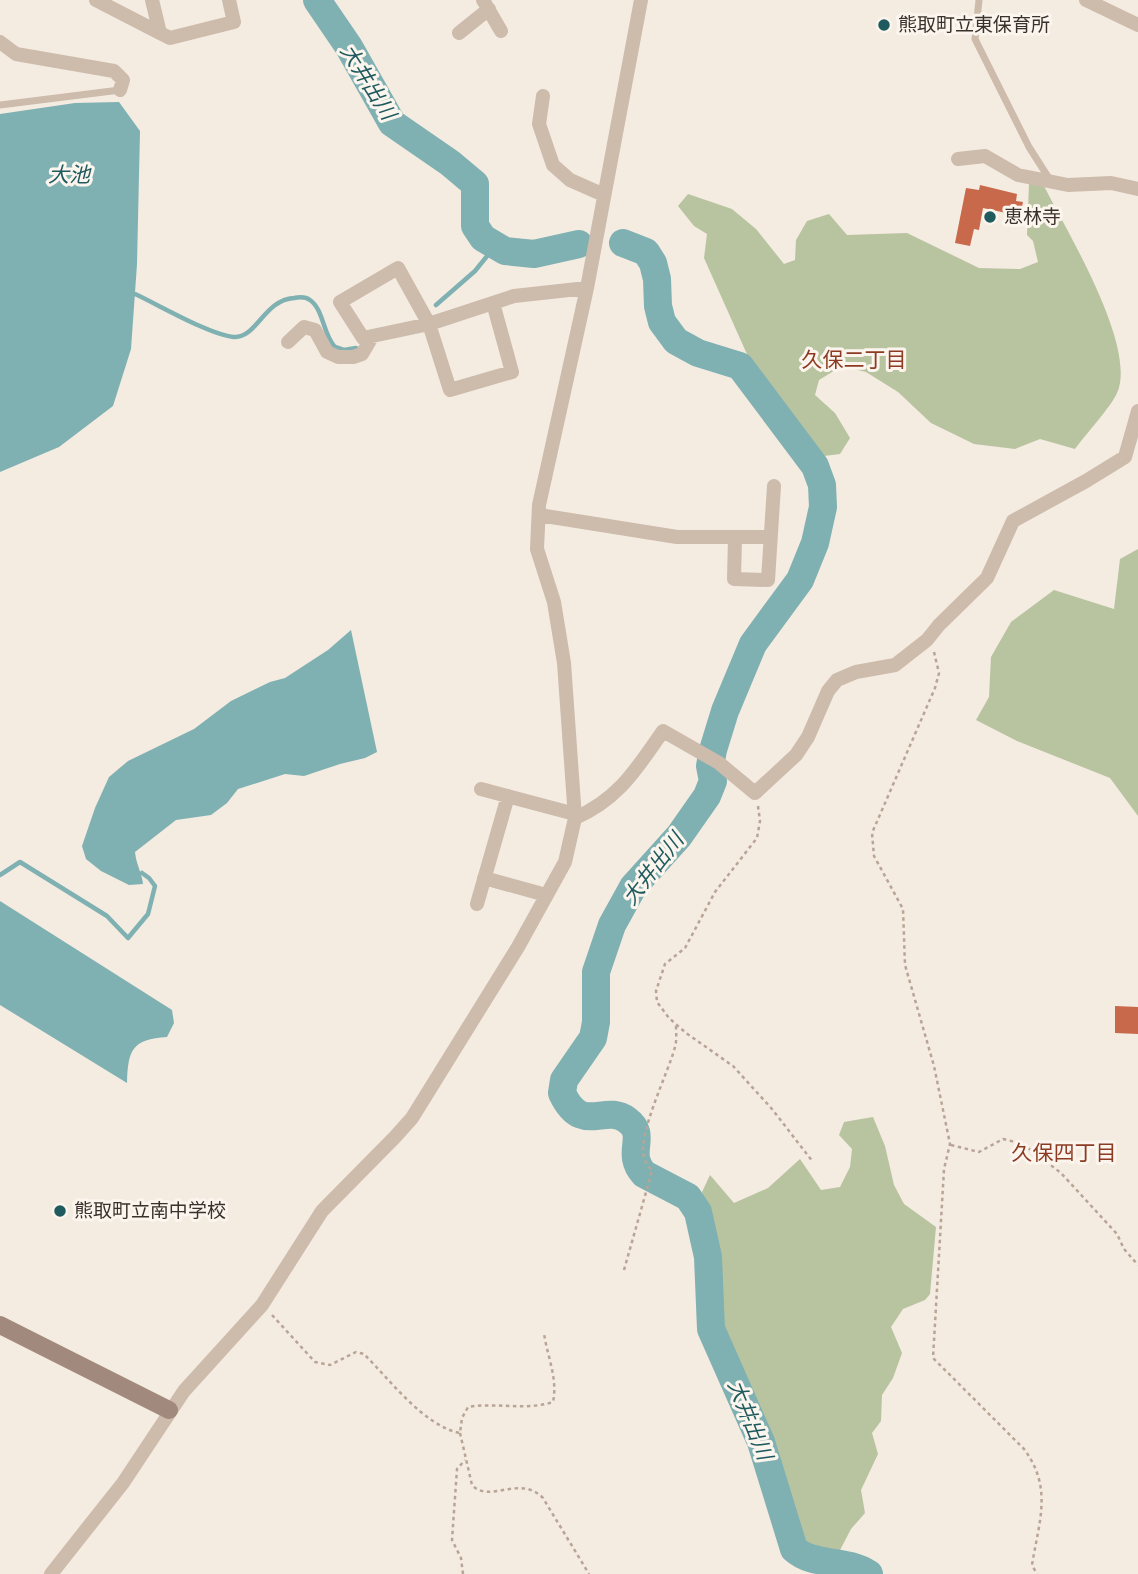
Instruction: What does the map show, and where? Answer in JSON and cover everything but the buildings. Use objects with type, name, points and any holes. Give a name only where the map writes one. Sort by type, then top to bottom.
[{"type":"street","points":[[96,0],[170,38],[234,22],[229,0]]},
{"type":"street","points":[[152,0],[160,33]]},
{"type":"street","points":[[51,1574],[123,1483],[169,1410],[262,1305],[322,1211],[412,1118],[518,947],[565,862],[575,816],[564,663],[554,602],[537,549],[539,515],[587,288],[641,0]]},
{"type":"street","points":[[1086,0],[1138,25]]},
{"type":"street","points":[[459,33],[486,5],[501,31]]},
{"type":"street","points":[[0,42],[16,54],[114,71],[123,80],[120,90]]},
{"type":"street","points":[[543,96],[539,124],[553,165],[570,180],[604,195]]},
{"type":"street","points":[[958,159],[985,156],[1018,175],[1051,183],[1111,183],[1138,190]]},
{"type":"street","points":[[493,303],[512,372],[450,390],[429,324],[398,268],[340,302],[363,338],[429,324],[514,296],[587,288]]},
{"type":"street","points":[[288,342],[304,327],[315,330],[327,352],[338,357],[353,357],[362,354],[372,337]]},
{"type":"street","points":[[481,789],[575,816],[595,809],[613,796],[633,774],[663,731],[719,763],[754,793],[796,755],[808,737],[828,691],[837,680],[856,672],[895,665],[927,640],[987,578],[1013,521],[1125,457],[1138,411]]},
{"type":"street","points":[[735,537],[734,579],[768,580],[774,486]]},
{"type":"street","points":[[539,515],[677,537],[770,537]]},
{"type":"street","points":[[477,904],[508,796]]},
{"type":"street","points":[[484,878],[546,895]]},
{"type":"street","points":[[0,1325],[169,1410]]},
{"type":"lane","points":[[979,0],[975,39],[1029,147],[1051,183]]},
{"type":"lane","points":[[0,106],[120,90]]},
{"type":"path","points":[[927,640],[936,654],[939,673],[935,688],[872,833],[874,856],[903,909],[905,965],[934,1066],[950,1144],[944,1169],[933,1359],[1024,1449],[1035,1464],[1044,1502],[1032,1565],[1037,1574]]},
{"type":"path","points":[[754,793],[760,821],[757,838],[715,892],[685,948],[665,964],[659,976],[657,1002],[676,1025],[733,1066],[772,1109],[813,1162]]},
{"type":"path","points":[[624,1270],[652,1171],[643,1155],[646,1133],[652,1106],[662,1087],[676,1044],[676,1025]]},
{"type":"path","points":[[950,1144],[979,1152],[1003,1139],[1023,1144],[1061,1173],[1117,1234],[1124,1249],[1138,1265]]},
{"type":"path","points":[[262,1305],[315,1362],[330,1365],[356,1352],[364,1354],[398,1393],[449,1431],[460,1433]]},
{"type":"path","points":[[544,1333],[554,1374],[553,1402],[534,1408],[483,1405],[468,1407],[461,1419],[460,1433],[472,1485],[477,1490],[486,1491],[527,1488],[535,1490],[543,1498],[589,1574]]},
{"type":"path","points":[[463,1574],[461,1558],[452,1540],[457,1469],[466,1459]]},
{"type":"green space","points":[[1029,184],[1043,184],[1082,257],[1109,318],[1117,347],[1121,373],[1117,393],[1075,449],[1040,439],[1015,449],[974,444],[931,423],[898,392],[866,372],[842,366],[819,380],[815,395],[835,413],[850,438],[840,454],[824,456],[800,432],[750,361],[704,258],[707,234],[694,226],[678,206],[688,194],[732,209],[756,229],[784,264],[795,260],[796,240],[807,221],[829,214],[847,235],[907,233],[979,268],[1020,269],[1038,262],[1033,241],[1027,235]]},
{"type":"green space","points":[[1138,549],[1138,816],[1110,778],[1017,741],[976,720],[989,697],[991,657],[1011,622],[1054,590],[1114,609],[1120,559]]},
{"type":"green space","points":[[873,1117],[885,1146],[894,1185],[904,1204],[936,1227],[930,1294],[925,1300],[903,1309],[891,1327],[902,1353],[893,1378],[882,1395],[881,1421],[872,1433],[878,1454],[861,1490],[865,1513],[851,1529],[839,1552],[814,1553],[799,1544],[766,1439],[716,1327],[717,1252],[702,1192],[710,1175],[734,1203],[768,1188],[800,1159],[821,1190],[840,1187],[850,1167],[852,1149],[839,1135],[844,1122]]},
{"type":"water","name":"大池","points":[[119,102],[140,131],[137,264],[131,349],[113,406],[59,447],[0,472],[0,114],[75,103]]},
{"type":"water","points":[[351,630],[377,752],[304,776],[285,774],[238,789],[227,803],[211,815],[176,820],[135,852],[143,884],[129,885],[101,871],[86,859],[82,846],[109,777],[128,761],[194,729],[231,701],[270,682],[285,678],[328,650]]},
{"type":"water","points":[[0,901],[172,1010],[174,1023],[167,1037],[146,1040],[134,1048],[129,1062],[127,1083],[0,1005]]},
{"type":"waterway","name":"大井出川","points":[[317,0],[349,47],[392,123],[450,163],[475,184],[475,226],[483,238],[505,251],[534,254],[579,244]]},
{"type":"waterway","name":"大井出川","points":[[623,243],[646,252],[653,263],[662,322],[676,341],[698,353],[740,366],[815,466],[822,485],[823,507],[815,543],[800,580],[753,644],[725,711],[713,750],[710,766],[713,781],[707,796],[679,836],[633,887],[612,925],[596,972],[596,1022],[593,1038],[564,1080],[562,1093],[577,1113],[585,1116],[618,1116],[627,1120],[636,1132],[636,1159],[644,1174],[688,1197],[698,1212],[708,1257],[711,1329],[761,1442],[794,1549],[802,1555],[850,1566],[869,1574]]},
{"type":"waterway","points":[[436,305],[475,271],[496,245]]},
{"type":"waterway","points":[[135,294],[198,325],[234,337],[249,332],[275,305],[284,300],[304,298],[315,304],[335,347],[344,350],[356,348]]},
{"type":"waterway","points":[[0,875],[20,862],[107,916],[128,938],[148,914],[155,886],[142,873]]},
{"type":"place","name":"熊取町立東保育所","points":[[884,25]]},
{"type":"place","name":"恵林寺","points":[[990,217]]},
{"type":"place","name":"熊取町立南中学校","points":[[60,1211]]},
{"type":"district","name":"久保二丁目","points":[[854,360]]},
{"type":"district","name":"久保四丁目","points":[[1064,1153]]}]
